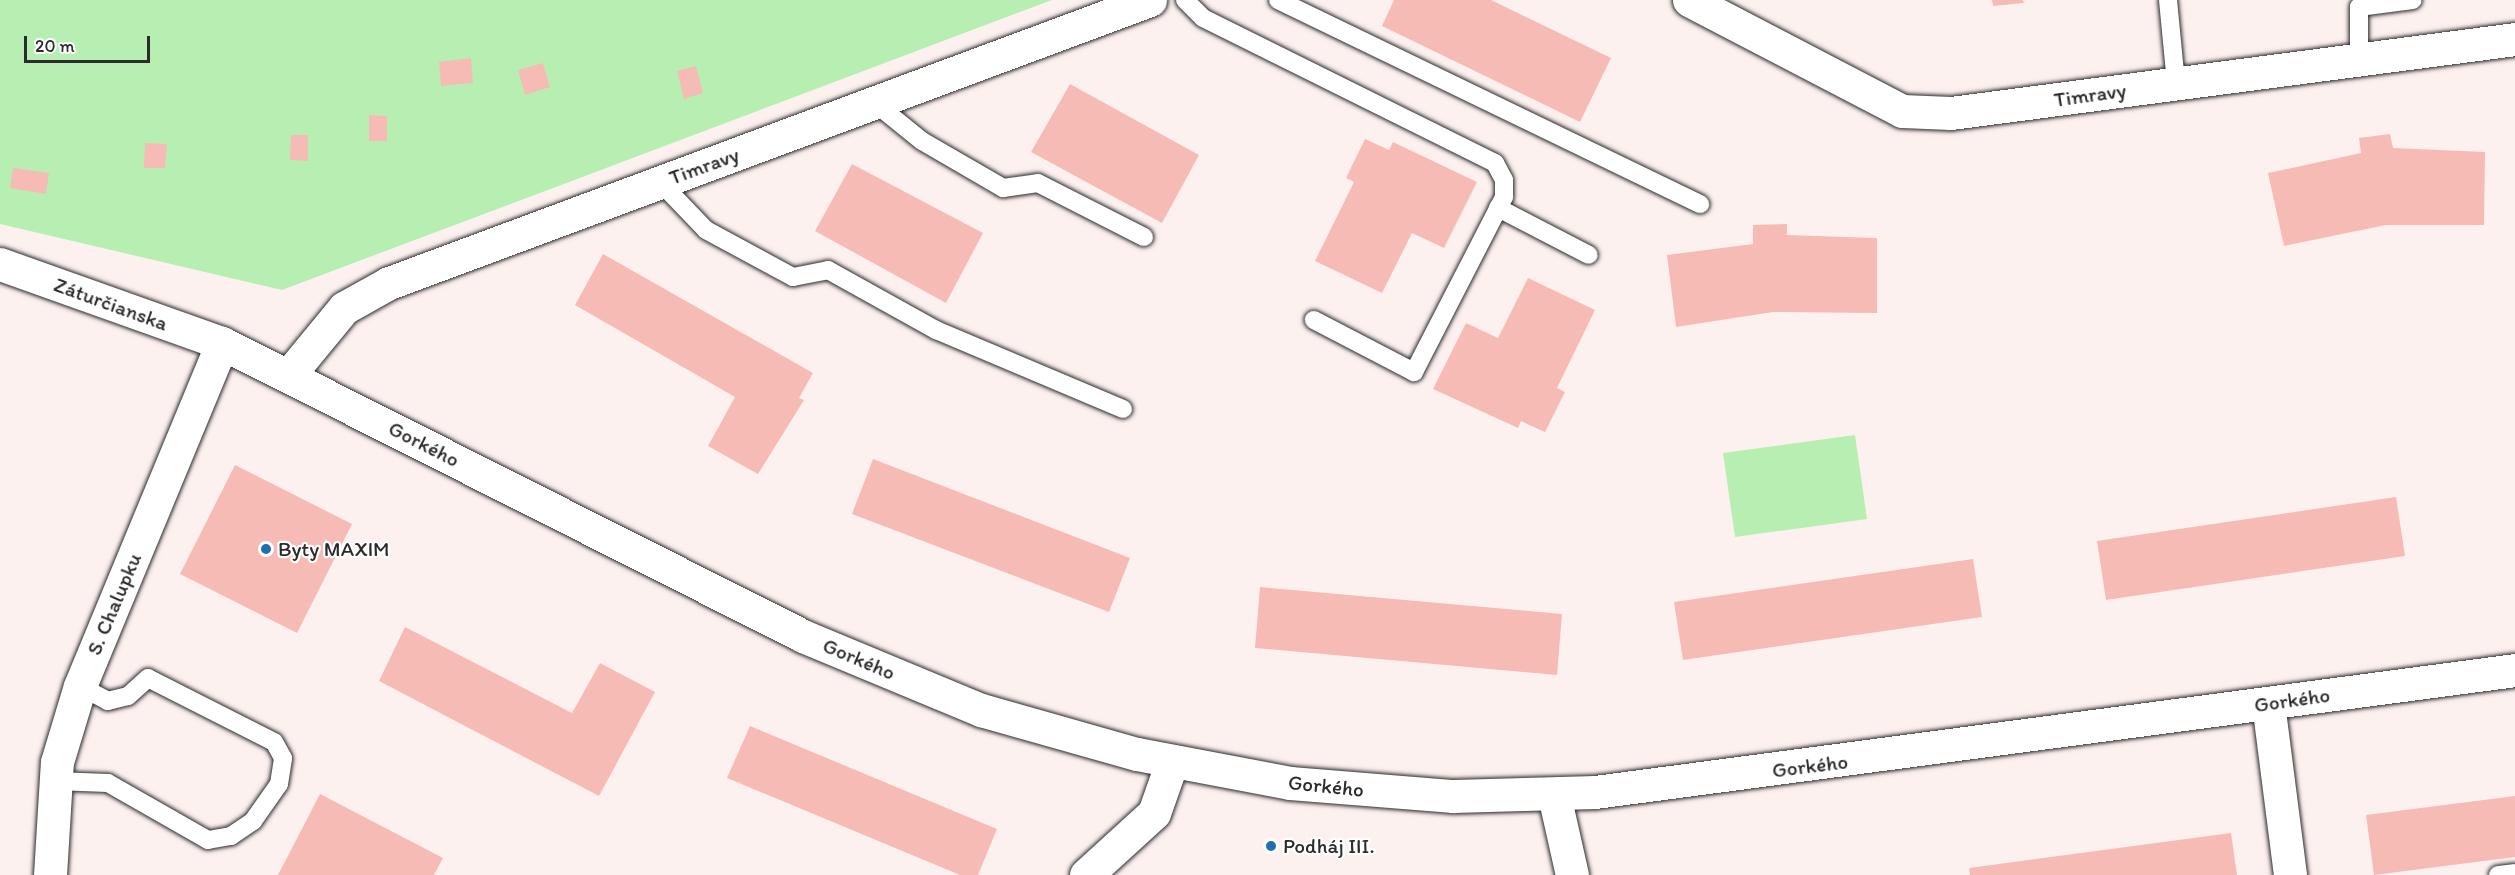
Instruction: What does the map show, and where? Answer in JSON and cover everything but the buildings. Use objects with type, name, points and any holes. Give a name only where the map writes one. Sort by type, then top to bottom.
[{"type":"street","name":"Timravy","points":[[288,376],[344,308],[389,283],[1150,0]]},
{"type":"street","name":"Timravy","points":[[1704,4],[1902,111],[1952,113],[2515,39]]},
{"type":"street","name":"Záturčianska","points":[[0,264],[222,343]]},
{"type":"street","name":"Gorkého","points":[[222,343],[803,636],[981,710],[1172,762],[1357,790],[1554,795],[2515,670]]},
{"type":"street","name":"S. Chalupku","points":[[50,875],[55,781],[80,687],[222,343]]},
{"type":"street","points":[[2268,703],[2290,875]]},
{"type":"street","points":[[1086,875],[1154,813],[1172,762]]},
{"type":"street","points":[[1554,795],[1572,875]]},
{"type":"lane","points":[[1185,0],[1203,18],[1494,163],[1504,180],[1498,208],[1414,372],[1314,320]]},
{"type":"lane","points":[[1278,0],[1700,204]]},
{"type":"lane","points":[[2168,0],[2176,84]]},
{"type":"lane","points":[[2358,59],[2359,7],[2412,0]]},
{"type":"lane","points":[[875,103],[922,141],[1003,188],[1038,183],[1144,237]]},
{"type":"lane","points":[[660,182],[706,230],[793,277],[828,270],[936,330],[1123,409]]},
{"type":"lane","points":[[1498,208],[1589,255]]},
{"type":"lane","points":[[55,781],[108,783],[208,840],[231,836],[253,821],[279,784],[283,758],[274,742],[148,678],[128,696],[108,701],[80,687]]},
{"type":"lane","points":[[2498,875],[2515,873]]},
{"type":"green space","points":[[0,0],[1052,0],[282,290],[0,224]]},
{"type":"green space","points":[[1855,435],[1867,519],[1735,537],[1723,453]]},
{"type":"place","name":"Byty MAXIM","points":[[266,549]]},
{"type":"place","name":"Podháj III.","points":[[1271,846]]}]
